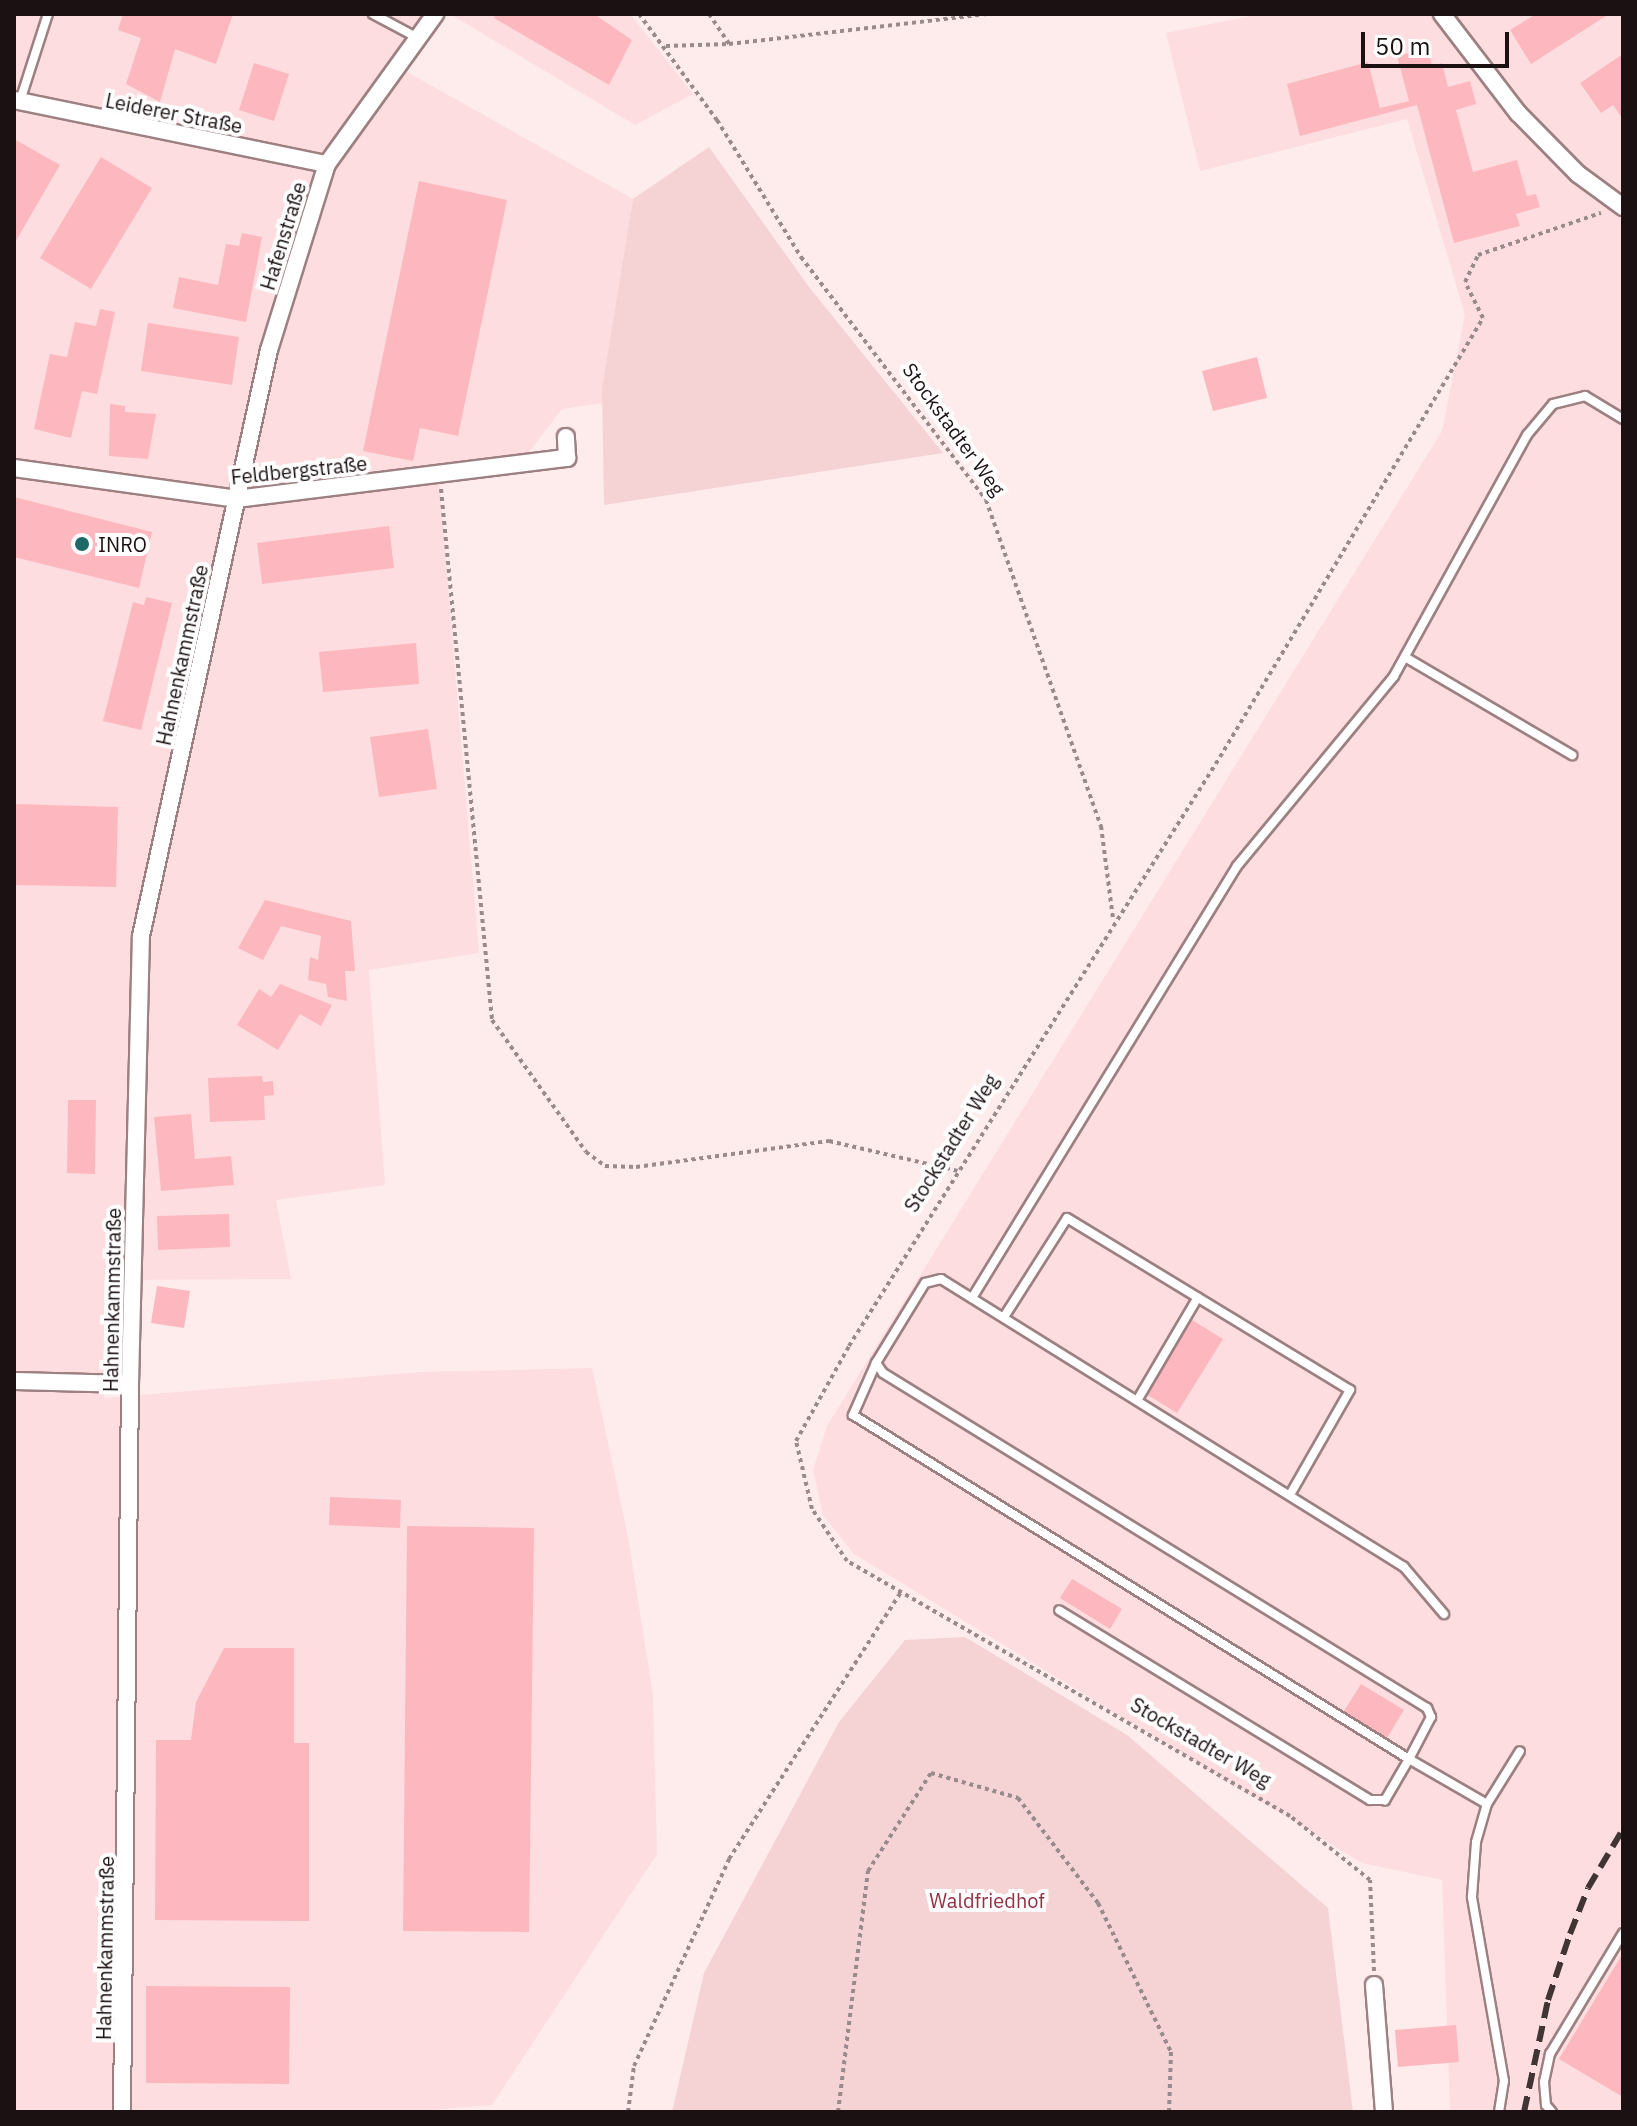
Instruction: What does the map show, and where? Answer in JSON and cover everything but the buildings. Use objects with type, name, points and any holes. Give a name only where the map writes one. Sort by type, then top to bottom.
[{"type":"street","name":"Hafenstraße","points":[[236,499],[269,350],[327,164],[435,14]]},
{"type":"street","points":[[1442,14],[1518,113],[1578,174],[1623,206]]},
{"type":"street","name":"Leiderer Straße","points":[[17,101],[327,164]]},
{"type":"street","name":"Feldbergstraße","points":[[14,468],[236,499],[567,458],[566,437]]},
{"type":"street","name":"Hahnenkammstraße","points":[[122,2112],[130,1384],[141,936],[236,499]]},
{"type":"street","points":[[14,1381],[130,1384]]},
{"type":"street","points":[[1374,1985],[1384,2112]]},
{"type":"lane","points":[[17,101],[48,14]]},
{"type":"lane","points":[[373,14],[416,37]]},
{"type":"lane","points":[[972,1298],[1237,866],[1405,657],[1527,435],[1553,404],[1585,396],[1623,419]]},
{"type":"lane","points":[[1405,657],[1572,755]]},
{"type":"lane","points":[[1004,1317],[1067,1218],[1350,1390],[1291,1493]]},
{"type":"lane","points":[[1444,1614],[1404,1567],[1291,1493],[941,1279],[925,1283],[876,1363],[853,1415],[1409,1759],[1487,1804]]},
{"type":"lane","points":[[1138,1399],[1198,1297]]},
{"type":"lane","points":[[876,1363],[883,1373],[1427,1708],[1431,1717],[1385,1800],[1370,1800],[1059,1610]]},
{"type":"lane","points":[[1499,2112],[1504,2081],[1472,1897],[1476,1842],[1487,1804],[1520,1751]]},
{"type":"lane","points":[[1552,2112],[1546,2105],[1544,2082],[1550,2054],[1623,1933]]},
{"type":"path","name":"Stockstadter Weg","points":[[639,14],[666,46],[801,257],[986,500],[1101,826],[1113,921],[796,1441],[812,1509],[847,1561],[1290,1816],[1370,1880],[1374,1985]]},
{"type":"path","points":[[709,14],[729,44]]},
{"type":"path","points":[[666,46],[729,44],[989,14]]},
{"type":"path","points":[[1113,921],[1220,757],[1483,318],[1465,282],[1478,255],[1623,206]]},
{"type":"path","points":[[440,476],[486,988],[492,1020],[514,1056],[555,1102],[586,1152],[605,1166],[636,1167],[829,1141],[958,1171]]},
{"type":"path","points":[[628,2112],[634,2066],[729,1859],[901,1592]]},
{"type":"path","points":[[838,2112],[868,1871],[931,1773],[1018,1798],[1098,1903],[1171,2052],[1169,2112]]},
{"type":"shaded area","points":[[14,14],[430,14],[393,64],[633,199],[604,403],[562,409],[526,456],[438,466],[479,953],[369,970],[385,1185],[276,1200],[291,1279],[104,1280],[104,1398],[422,1372],[592,1368],[628,1537],[653,1695],[657,1854],[492,2105],[407,2112],[14,2112]]},
{"type":"shaded area","points":[[450,14],[630,14],[693,94],[635,125]]},
{"type":"shaded area","points":[[1261,14],[1623,14],[1623,2112],[1450,2112],[1442,1880],[1362,1863],[854,1554],[823,1515],[813,1470],[827,1426],[1442,431],[1465,315],[1407,119],[1200,171],[1166,33]]},
{"type":"green space","points":[[709,147],[809,287],[943,453],[604,505],[602,389],[633,199]]},
{"type":"green space","name":"Waldfriedhof","points":[[965,1637],[1127,1735],[1328,1908],[1353,2112],[672,2112],[704,1973],[839,1722],[905,1640]]},
{"type":"railway","points":[[1524,2112],[1548,2000],[1570,1934],[1588,1888],[1623,1829]]},
{"type":"place","name":"INRO","points":[[82,544]]}]
